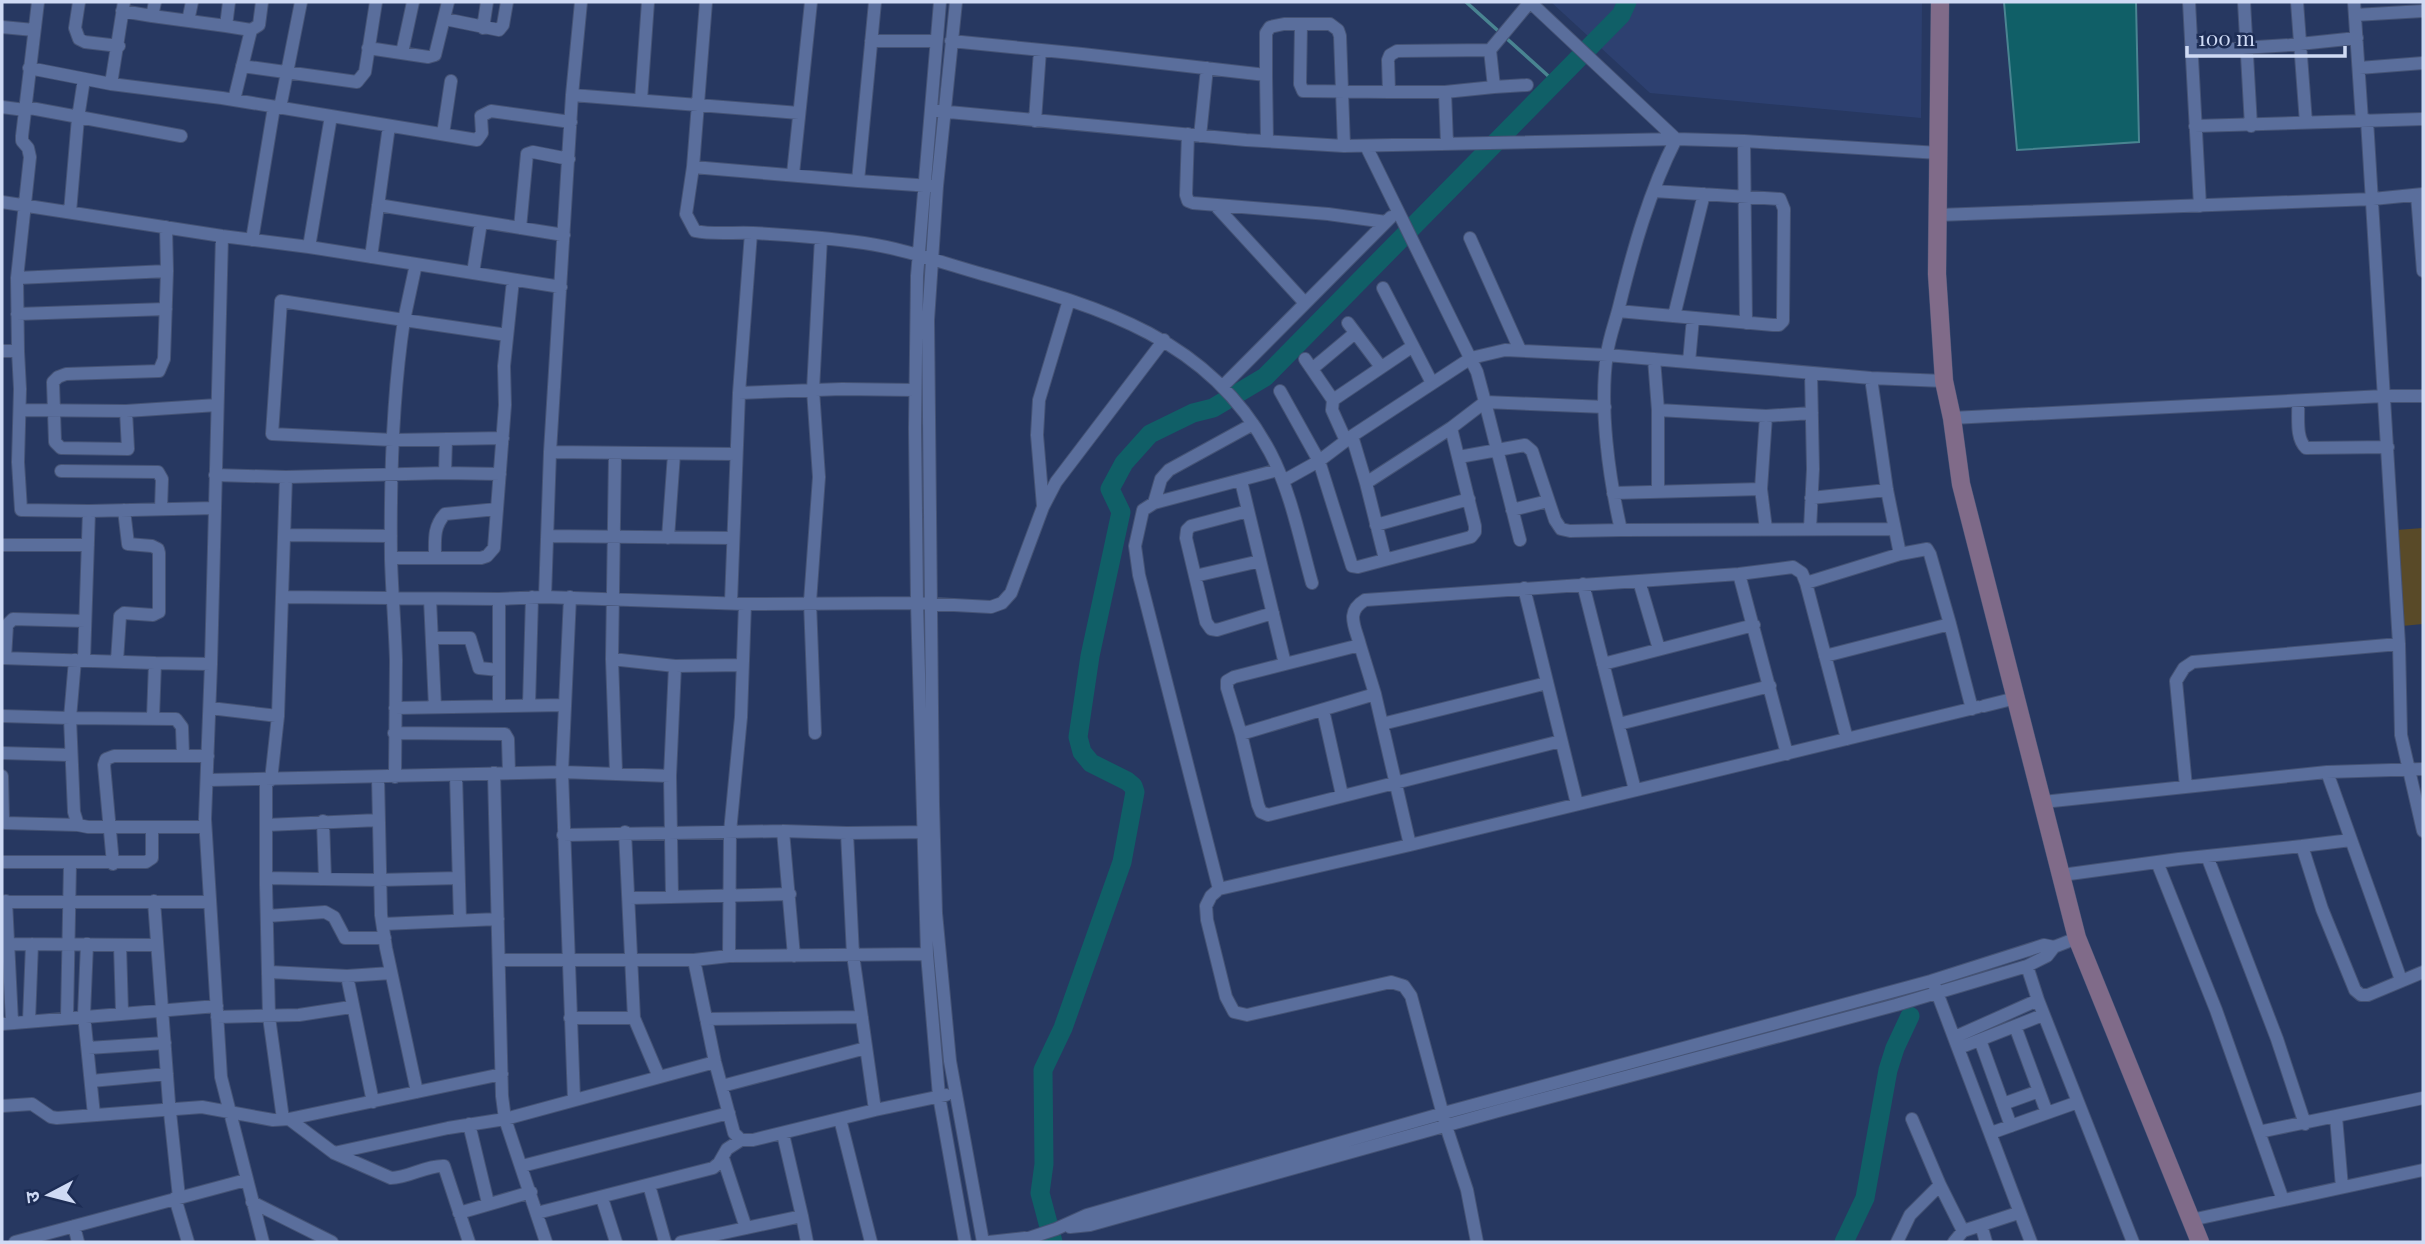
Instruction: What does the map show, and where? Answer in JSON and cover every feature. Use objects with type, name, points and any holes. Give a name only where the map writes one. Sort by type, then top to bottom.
[{"type":"main road","points":[[1940,2],[1937,274],[1944,381],[1961,484],[2077,939],[2200,1242]]},
{"type":"street","points":[[38,2],[22,141],[28,148],[30,157],[17,278],[21,510],[215,508]]},
{"type":"street","points":[[79,2],[75,28],[79,39],[85,43],[118,46]]},
{"type":"street","points":[[152,16],[155,2]]},
{"type":"street","points":[[188,21],[192,2]]},
{"type":"street","points":[[226,26],[229,2]]},
{"type":"street","points":[[111,85],[123,6],[152,16],[251,30],[260,25],[262,2]]},
{"type":"street","points":[[252,240],[299,2]]},
{"type":"street","points":[[242,66],[357,82],[365,72],[376,2]]},
{"type":"street","points":[[402,53],[413,2]]},
{"type":"street","points":[[369,48],[428,57],[435,55],[448,2]]},
{"type":"street","points":[[483,28],[487,2]]},
{"type":"street","points":[[444,19],[496,31],[502,28],[507,2]]},
{"type":"street","points":[[529,705],[538,597],[547,536],[572,95],[581,2]]},
{"type":"street","points":[[641,100],[648,2]]},
{"type":"street","points":[[706,2],[693,167],[686,214],[695,231],[821,238],[918,254],[1124,319],[1164,341],[1226,389],[1271,453],[1312,583]]},
{"type":"street","points":[[793,174],[810,2]]},
{"type":"street","points":[[858,181],[875,2]]},
{"type":"street","points":[[924,604],[928,320],[937,186],[936,40],[940,2]]},
{"type":"street","points":[[956,2],[923,185],[918,254],[915,390],[924,604],[927,954],[939,1097],[965,1242]]},
{"type":"street","points":[[1494,88],[1493,47],[1530,2],[1676,139]]},
{"type":"street","points":[[2189,2],[2200,206]]},
{"type":"street","points":[[2244,2],[2251,126]]},
{"type":"street","points":[[2297,2],[2306,123]]},
{"type":"street","points":[[2423,11],[2355,8],[2373,199],[2399,644],[2402,742],[2423,831]]},
{"type":"street","points":[[1267,141],[1266,33],[1275,24],[1330,24],[1338,30],[1344,146]]},
{"type":"street","points":[[1301,24],[1301,89],[1308,92],[1445,92],[1527,85]]},
{"type":"street","points":[[2,27],[34,30]]},
{"type":"street","points":[[234,100],[251,30]]},
{"type":"street","points":[[2193,51],[2357,38]]},
{"type":"street","points":[[871,41],[936,40]]},
{"type":"street","points":[[951,41],[1266,75]]},
{"type":"street","points":[[1389,92],[1388,60],[1390,55],[1397,51],[1493,47]]},
{"type":"street","points":[[1035,121],[1040,50]]},
{"type":"street","points":[[2359,68],[2423,63]]},
{"type":"street","points":[[29,68],[111,85],[234,100],[477,141],[482,133],[481,116],[495,110],[571,122]]},
{"type":"street","points":[[1207,68],[1185,195],[1188,201],[1193,204],[1328,214],[1386,222]]},
{"type":"street","points":[[69,212],[84,79]]},
{"type":"street","points":[[443,134],[451,81]]},
{"type":"street","points":[[1445,92],[1447,144]]},
{"type":"street","points":[[572,95],[799,113]]},
{"type":"street","points":[[2,107],[181,136]]},
{"type":"street","points":[[937,111],[1344,146],[1676,139],[1939,153]]},
{"type":"street","points":[[309,247],[331,116]]},
{"type":"street","points":[[2195,127],[2423,119]]},
{"type":"street","points":[[371,257],[389,125]]},
{"type":"street","points":[[1621,530],[1613,493],[1605,407],[1607,355],[1629,265],[1664,163],[1676,139]]},
{"type":"street","points":[[1744,141],[1746,323]]},
{"type":"street","points":[[1366,146],[1477,372],[1520,540]]},
{"type":"street","points":[[520,228],[527,154],[533,152],[569,159]]},
{"type":"street","points":[[693,167],[937,186]]},
{"type":"street","points":[[1618,311],[1773,325],[1783,321],[1784,209],[1780,200],[1654,191]]},
{"type":"street","points":[[1674,316],[1703,194]]},
{"type":"street","points":[[1938,215],[2373,199],[2420,194],[2423,271]]},
{"type":"street","points":[[2,202],[472,272],[561,288]]},
{"type":"street","points":[[378,205],[564,235]]},
{"type":"street","points":[[1215,205],[1305,303]]},
{"type":"street","points":[[1226,389],[1305,303],[1398,210]]},
{"type":"street","points":[[472,272],[481,222]]},
{"type":"street","points":[[126,411],[128,449],[66,449],[57,446],[55,442],[52,387],[55,379],[66,374],[159,371],[164,359],[166,227]]},
{"type":"street","points":[[731,601],[739,393],[751,233]]},
{"type":"street","points":[[222,236],[205,827],[221,1077],[263,1242]]},
{"type":"street","points":[[816,733],[810,602],[819,477],[813,390],[821,238]]},
{"type":"street","points":[[1470,238],[1520,350]]},
{"type":"street","points":[[395,777],[391,558],[393,440],[398,360],[416,264]]},
{"type":"street","points":[[17,278],[167,271]]},
{"type":"street","points":[[391,558],[476,558],[487,556],[494,548],[513,280]]},
{"type":"street","points":[[1383,288],[1432,383]]},
{"type":"street","points":[[1043,507],[1037,435],[1039,401],[1069,300]]},
{"type":"street","points":[[503,438],[393,440],[272,435],[281,302],[508,335]]},
{"type":"street","points":[[17,314],[166,309]]},
{"type":"street","points":[[1689,362],[1693,318]]},
{"type":"street","points":[[1381,367],[1351,328],[1309,364],[1333,400],[1332,410],[1349,438],[1366,483],[1385,559]]},
{"type":"street","points":[[282,597],[570,597],[731,601],[745,604],[810,602],[991,607],[1002,603],[1011,593],[1043,507],[1056,482],[1164,341]]},
{"type":"street","points":[[1333,400],[1413,346]]},
{"type":"street","points":[[1219,889],[1139,575],[1135,546],[1143,510],[1154,503],[1241,481],[1280,476],[1319,461],[1349,438],[1471,358],[1505,350],[1607,355],[1871,378],[1944,381]]},
{"type":"street","points":[[2,351],[18,351]]},
{"type":"street","points":[[1654,359],[1658,410],[1658,491]]},
{"type":"street","points":[[1810,529],[1811,373]]},
{"type":"street","points":[[1871,378],[1887,489],[1900,554]]},
{"type":"street","points":[[739,393],[915,390]]},
{"type":"street","points":[[1280,391],[1319,461],[1352,566],[1357,567],[1471,537],[1475,532],[1451,428]]},
{"type":"street","points":[[1952,418],[2423,396]]},
{"type":"street","points":[[2298,401],[2299,437],[2306,449],[2388,447]]},
{"type":"street","points":[[1366,483],[1451,428],[1485,402],[1605,407]]},
{"type":"street","points":[[20,410],[126,411],[217,405]]},
{"type":"street","points":[[1658,410],[1766,416],[1812,412]]},
{"type":"street","points":[[1766,416],[1762,489],[1766,530]]},
{"type":"street","points":[[1154,503],[1161,479],[1169,470],[1250,421]]},
{"type":"street","points":[[445,473],[446,439]]},
{"type":"street","points":[[1459,457],[1525,445],[1532,451],[1555,520],[1561,529],[1570,531],[1895,529]]},
{"type":"street","points":[[550,452],[736,454]]},
{"type":"street","points":[[615,454],[612,659],[616,772]]},
{"type":"street","points":[[668,538],[674,454]]},
{"type":"street","points":[[61,471],[158,472],[162,479],[160,509]]},
{"type":"street","points":[[215,475],[286,477],[500,474]]},
{"type":"street","points":[[286,477],[278,716],[268,780],[265,878],[270,1017],[286,1119],[334,1153],[391,1178],[401,1178],[436,1166],[444,1166],[468,1242]]},
{"type":"street","points":[[1241,481],[1285,664]]},
{"type":"street","points":[[1613,493],[1762,489]]},
{"type":"street","points":[[1811,498],[1887,489]]},
{"type":"street","points":[[1376,525],[1469,499]]},
{"type":"street","points":[[1512,510],[1548,501]]},
{"type":"street","points":[[435,557],[435,532],[438,522],[445,514],[498,509]]},
{"type":"street","points":[[117,661],[120,616],[124,613],[153,615],[159,612],[158,549],[128,544],[124,510]]},
{"type":"street","points":[[78,825],[75,817],[70,718],[85,621],[89,511]]},
{"type":"street","points":[[1248,511],[1191,526],[1187,530],[1186,538],[1206,622],[1212,629],[1217,630],[1273,613]]},
{"type":"street","points":[[284,535],[391,536]]},
{"type":"street","points":[[547,536],[733,538]]},
{"type":"street","points":[[2,545],[88,545]]},
{"type":"street","points":[[1806,583],[1920,548],[1927,549],[1978,707]]},
{"type":"street","points":[[1195,576],[1260,561]]},
{"type":"street","points":[[1410,845],[1353,613],[1355,607],[1365,600],[1739,574],[1793,567],[1802,573],[1806,583],[1847,738]]},
{"type":"street","points":[[1739,574],[1787,754]]},
{"type":"street","points":[[1639,580],[1658,649]]},
{"type":"street","points":[[1583,584],[1635,790]]},
{"type":"street","points":[[1524,588],[1577,804]]},
{"type":"street","points":[[570,597],[562,772],[574,1100]]},
{"type":"street","points":[[430,599],[435,707]]},
{"type":"street","points":[[499,599],[499,706]]},
{"type":"street","points":[[729,956],[730,832],[741,717],[745,604]]},
{"type":"street","points":[[85,621],[13,619],[7,625],[4,658],[211,664]]},
{"type":"street","points":[[1825,656],[1950,624]]},
{"type":"street","points":[[1603,664],[1754,625]]},
{"type":"street","points":[[432,638],[470,638],[479,668],[499,670]]},
{"type":"street","points":[[2186,787],[2176,681],[2184,668],[2193,662],[2399,644]]},
{"type":"street","points":[[1360,645],[1227,681],[1261,812],[1268,815],[1561,741]]},
{"type":"street","points":[[612,659],[675,666],[742,665]]},
{"type":"street","points":[[153,718],[155,663]]},
{"type":"street","points":[[672,897],[670,776],[675,666]]},
{"type":"street","points":[[1382,724],[1547,683]]},
{"type":"street","points":[[1619,724],[1770,686]]},
{"type":"street","points":[[1241,734],[1375,694]]},
{"type":"street","points":[[1478,1242],[1467,1190],[1411,996],[1404,986],[1391,982],[1247,1015],[1234,1012],[1226,997],[1207,920],[1206,906],[1211,896],[1219,889],[2016,698]]},
{"type":"street","points":[[395,708],[565,705]]},
{"type":"street","points":[[210,708],[278,716]]},
{"type":"street","points":[[1323,710],[1342,796]]},
{"type":"street","points":[[2,716],[176,719],[181,724],[184,755]]},
{"type":"street","points":[[394,733],[505,734],[508,739],[509,773]]},
{"type":"street","points":[[2,753],[71,755]]},
{"type":"street","points":[[113,864],[104,765],[106,760],[114,757],[208,756]]},
{"type":"street","points":[[2043,802],[2327,772],[2423,769]]},
{"type":"street","points":[[208,780],[562,772],[670,776]]},
{"type":"street","points":[[2327,772],[2400,980]]},
{"type":"street","points":[[494,774],[505,1119],[546,1242]]},
{"type":"street","points":[[456,775],[460,921]]},
{"type":"street","points":[[2,776],[5,823],[205,827]]},
{"type":"street","points":[[378,777],[379,880],[384,931],[417,1093]]},
{"type":"street","points":[[266,825],[379,820]]},
{"type":"street","points":[[323,821],[325,879]]},
{"type":"street","points":[[2,862],[149,862],[152,855],[152,827]]},
{"type":"street","points":[[783,831],[794,956]]},
{"type":"street","points":[[563,835],[625,832],[928,832]]},
{"type":"street","points":[[625,832],[634,1018],[659,1077]]},
{"type":"street","points":[[928,832],[950,1061],[983,1242]]},
{"type":"street","points":[[847,833],[853,955],[875,1110]]},
{"type":"street","points":[[2062,875],[2351,840]]},
{"type":"street","points":[[2302,846],[2322,909],[2355,990],[2361,995],[2368,995],[2423,972]]},
{"type":"street","points":[[2207,856],[2277,1040],[2305,1124]]},
{"type":"street","points":[[2157,862],[2182,921],[2283,1200]]},
{"type":"street","points":[[67,1017],[66,944],[70,864]]},
{"type":"street","points":[[265,878],[458,878]]},
{"type":"street","points":[[629,898],[790,894]]},
{"type":"street","points":[[210,902],[4,901],[7,1023],[162,1009],[270,1017],[351,1007]]},
{"type":"street","points":[[154,901],[177,1198],[188,1242]]},
{"type":"street","points":[[267,916],[325,912],[334,917],[345,938],[353,940],[384,931],[498,919]]},
{"type":"street","points":[[989,1242],[1021,1240],[1056,1229],[1090,1225],[1445,1120],[1770,1040],[1934,987],[2043,945],[2054,947],[2077,939]]},
{"type":"street","points":[[7,944],[157,945]]},
{"type":"street","points":[[29,1021],[32,944]]},
{"type":"street","points":[[86,944],[84,1015],[94,1115]]},
{"type":"street","points":[[120,945],[122,1012]]},
{"type":"street","points":[[1934,987],[2027,966],[2047,956],[2054,947]]},
{"type":"street","points":[[499,960],[694,960],[729,956],[927,954]]},
{"type":"street","points":[[694,960],[715,1062],[734,1133],[741,1140]]},
{"type":"street","points":[[2027,966],[2043,1016],[2133,1242]]},
{"type":"street","points":[[270,972],[347,976],[391,973]]},
{"type":"street","points":[[347,976],[351,1007],[373,1102]]},
{"type":"street","points":[[1934,987],[2031,1242]]},
{"type":"street","points":[[1957,1043],[2038,1000]]},
{"type":"street","points":[[1957,1043],[1980,1040],[2043,1016]]},
{"type":"street","points":[[706,1019],[862,1017]]},
{"type":"street","points":[[570,1018],[634,1018]]},
{"type":"street","points":[[2015,1027],[2047,1113]]},
{"type":"street","points":[[1980,1040],[2011,1126]]},
{"type":"street","points":[[88,1048],[165,1043]]},
{"type":"street","points":[[722,1086],[866,1048]]},
{"type":"street","points":[[334,1153],[469,1124],[505,1119],[715,1062]]},
{"type":"street","points":[[91,1080],[167,1074]]},
{"type":"street","points":[[2,1106],[32,1104],[57,1118],[202,1107],[257,1117],[286,1119],[502,1074]]},
{"type":"street","points":[[2003,1104],[2039,1091]]},
{"type":"street","points":[[537,1213],[713,1168],[723,1158],[727,1149],[741,1140],[783,1134],[875,1110],[956,1094]]},
{"type":"street","points":[[2259,1132],[2423,1098]]},
{"type":"street","points":[[1991,1133],[2078,1102]]},
{"type":"street","points":[[522,1166],[729,1113]]},
{"type":"street","points":[[2336,1116],[2342,1187]]},
{"type":"street","points":[[839,1119],[871,1242]]},
{"type":"street","points":[[1912,1119],[1963,1231]]},
{"type":"street","points":[[469,1124],[488,1203]]},
{"type":"street","points":[[783,1134],[807,1242]]},
{"type":"street","points":[[723,1158],[746,1228]]},
{"type":"street","points":[[2191,1220],[2423,1170]]},
{"type":"street","points":[[15,1242],[246,1180]]},
{"type":"street","points":[[649,1185],[665,1242]]},
{"type":"street","points":[[1897,1242],[1910,1215],[1940,1185]]},
{"type":"street","points":[[459,1213],[531,1192]]},
{"type":"street","points":[[602,1198],[616,1242]]},
{"type":"street","points":[[253,1202],[332,1242]]},
{"type":"street","points":[[1954,1242],[1963,1231],[2018,1213]]},
{"type":"street","points":[[681,1242],[802,1216]]},
{"type":"street","points":[[1981,1225],[1986,1242]]},
{"type":"street","points":[[74,1226],[78,1242]]},
{"type":"shaded area","points":[[1551,2],[1922,2],[1921,118],[1650,93]]},
{"type":"shaded area","points":[[2004,2],[2136,2],[2139,142],[2017,150]]},
{"type":"shaded area","points":[[2423,528],[2423,624],[2402,626],[2396,530]]},
{"type":"waterway","points":[[1466,2],[1555,82]]},
{"type":"waterway","points":[[1053,1242],[1040,1193],[1044,1164],[1043,1070],[1063,1028],[1122,862],[1135,792],[1127,781],[1091,763],[1082,752],[1078,737],[1090,656],[1121,512],[1110,489],[1124,463],[1150,434],[1193,413],[1213,408],[1265,377],[1621,15],[1627,2]]},
{"type":"waterway","points":[[1844,1242],[1865,1198],[1888,1070],[1910,1016]]}]
